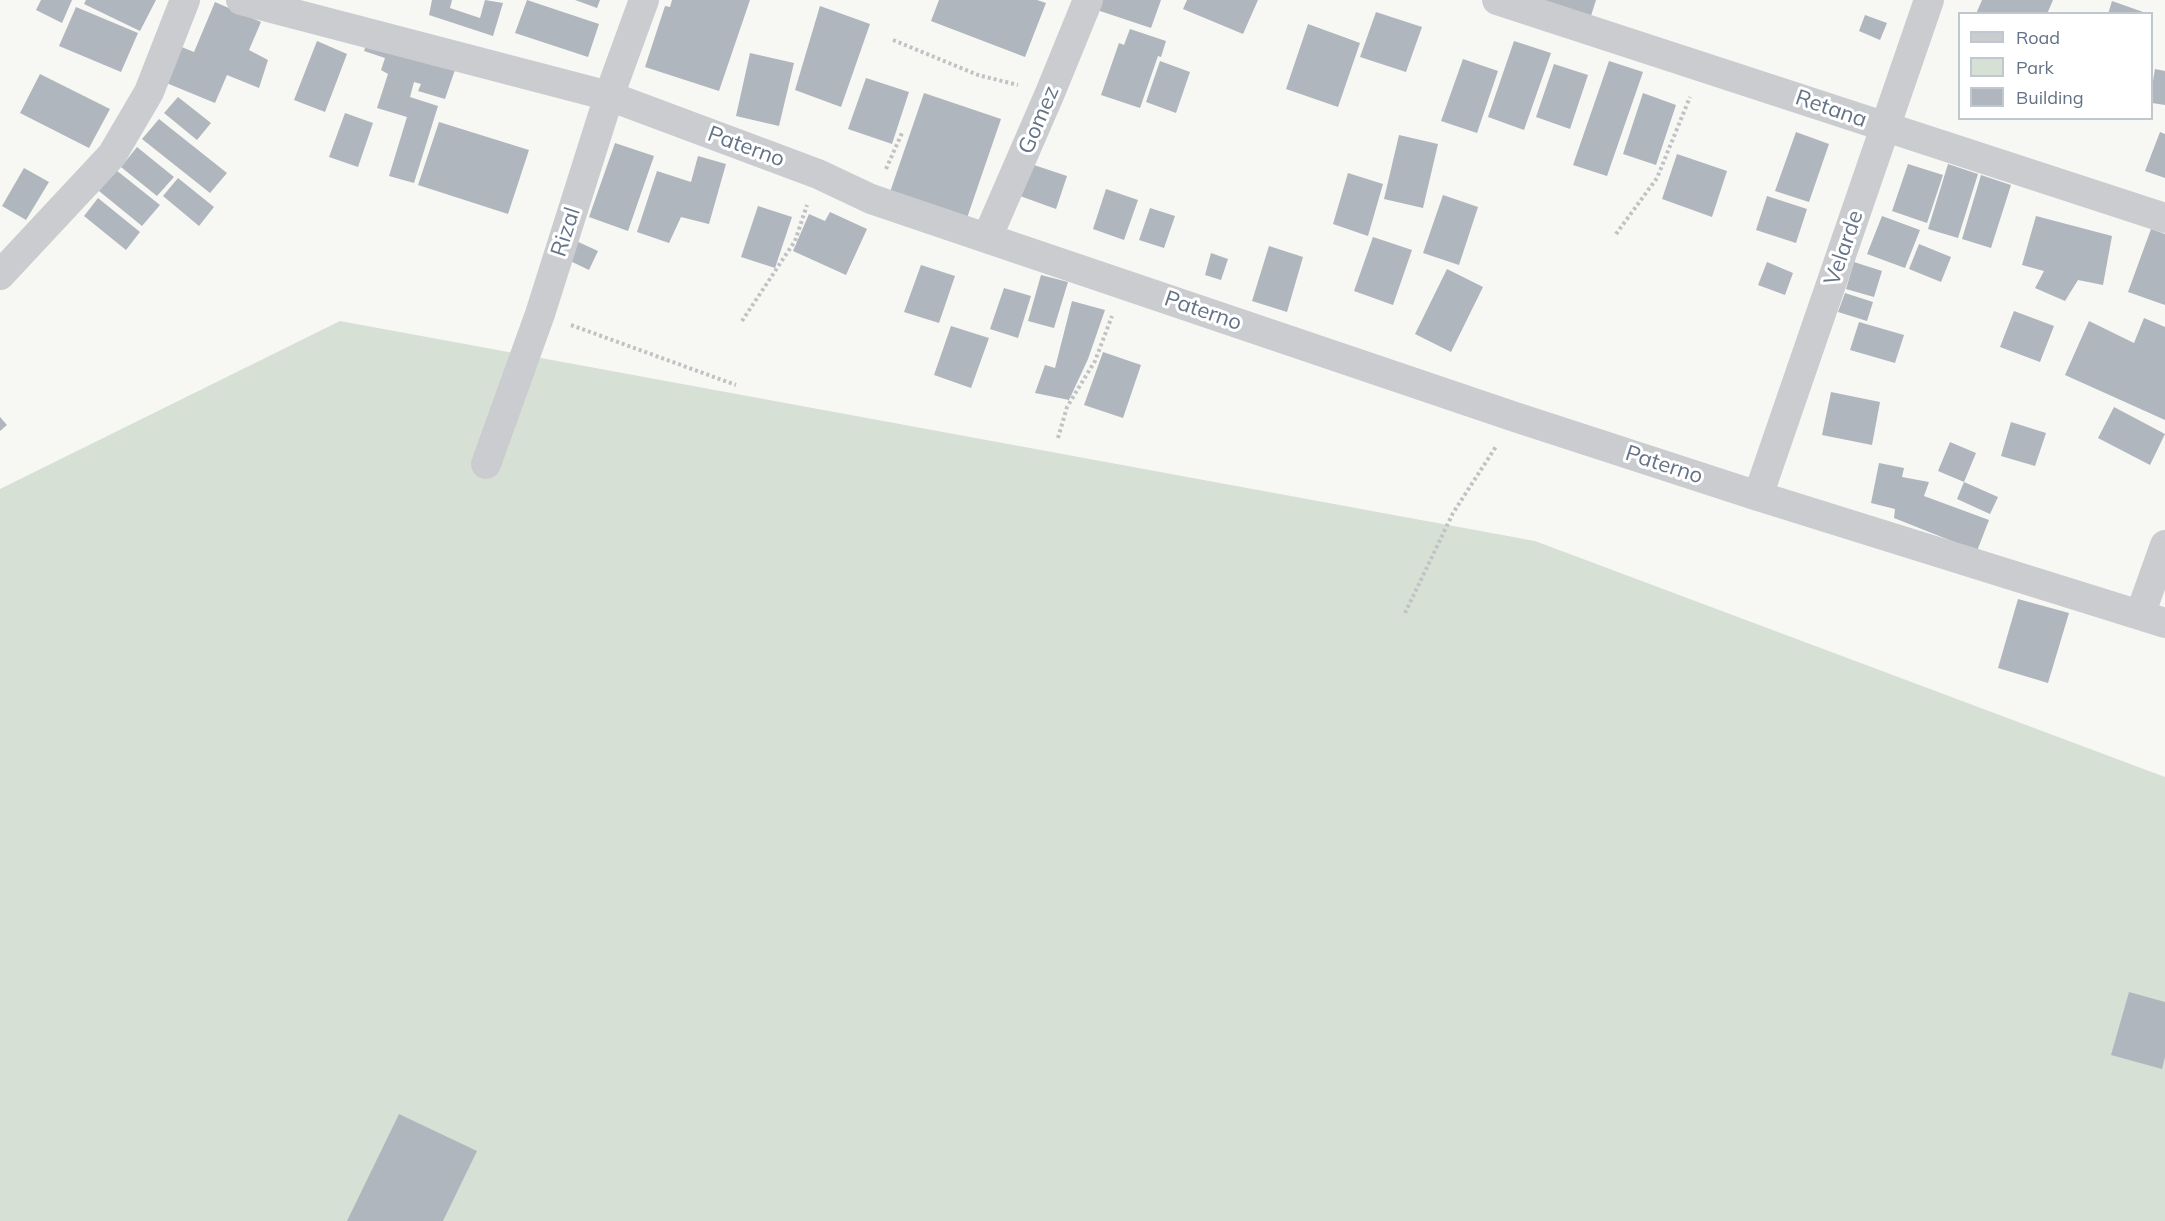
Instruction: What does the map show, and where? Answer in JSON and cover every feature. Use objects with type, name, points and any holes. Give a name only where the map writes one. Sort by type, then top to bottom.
[{"type":"street","points":[[0,275],[112,155],[149,92],[185,0]]},
{"type":"street","name":"Paterno","points":[[242,0],[609,96],[818,174],[872,199],[1125,285],[1515,417],[1758,496],[2153,619]]},
{"type":"street","name":"Rizal","points":[[486,464],[540,314],[609,96],[644,0]]},
{"type":"street","name":"Gomez","points":[[987,238],[1088,0]]},
{"type":"street","name":"Retana","points":[[1497,0],[2165,218]]},
{"type":"street","name":"Velarde","points":[[1758,496],[1929,0]]},
{"type":"street","points":[[2153,619],[2165,545]]},
{"type":"path","points":[[893,40],[978,75],[1050,93]]},
{"type":"path","points":[[1616,234],[1657,178],[1703,66]]},
{"type":"path","points":[[872,199],[902,133]]},
{"type":"path","points":[[742,321],[795,241],[818,174]]},
{"type":"path","points":[[1058,438],[1067,407],[1095,361],[1125,285]]},
{"type":"path","points":[[540,314],[736,385]]},
{"type":"path","points":[[1405,613],[1453,513],[1515,417]]},
{"type":"green space","points":[[340,321],[1535,541],[2165,777],[2165,1221],[0,1221],[0,489]]},
{"type":"building","points":[[41,0],[72,0],[62,23],[36,10]]},
{"type":"building","points":[[86,0],[156,0],[140,31],[84,4]]},
{"type":"building","points":[[432,0],[452,0],[450,8],[480,18],[485,0],[503,3],[493,36],[429,15]]},
{"type":"building","points":[[527,0],[599,24],[588,57],[515,33]]},
{"type":"building","points":[[575,0],[600,0],[597,8]]},
{"type":"building","points":[[672,0],[750,0],[719,91],[645,67],[665,6],[670,7]]},
{"type":"building","points":[[939,0],[1037,0],[1046,3],[1025,57],[931,21]]},
{"type":"building","points":[[1097,0],[1161,0],[1151,28],[1094,9]]},
{"type":"building","points":[[1187,0],[1258,0],[1243,34],[1183,9]]},
{"type":"building","points":[[1535,0],[1596,0],[1590,19]]},
{"type":"building","points":[[1982,0],[2053,0],[2048,12],[1977,12]]},
{"type":"building","points":[[2112,1],[2143,12],[2109,12]]},
{"type":"building","points":[[215,2],[261,22],[249,50],[268,60],[259,88],[227,75],[215,103],[164,82],[179,46],[194,52]]},
{"type":"building","points":[[820,6],[870,24],[841,107],[795,90]]},
{"type":"building","points":[[76,7],[138,33],[121,72],[59,46]]},
{"type":"building","points":[[1376,12],[1422,27],[1406,72],[1360,57]]},
{"type":"building","points":[[1865,15],[1887,23],[1880,40],[1859,31]]},
{"type":"building","points":[[1308,24],[1360,43],[1338,107],[1286,89]]},
{"type":"building","points":[[1130,29],[1166,41],[1161,57],[1158,56],[1140,108],[1101,95],[1119,43],[1124,45]]},
{"type":"building","points":[[370,34],[457,64],[445,99],[418,91],[421,84],[414,82],[410,97],[438,106],[414,183],[389,176],[407,117],[377,108],[388,74],[381,70],[385,58],[364,51]]},
{"type":"building","points":[[317,41],[347,54],[325,112],[294,100]]},
{"type":"building","points":[[1514,41],[1551,53],[1524,130],[1488,117]]},
{"type":"building","points":[[750,53],[794,63],[779,126],[736,116]]},
{"type":"building","points":[[1463,59],[1498,71],[1477,133],[1441,121]]},
{"type":"building","points":[[1160,61],[1190,72],[1176,113],[1146,102]]},
{"type":"building","points":[[1609,61],[1643,72],[1607,176],[1573,165]]},
{"type":"building","points":[[1554,64],[1588,75],[1570,129],[1536,117]]},
{"type":"building","points":[[2155,69],[2165,71],[2165,105],[2153,103]]},
{"type":"building","points":[[40,74],[110,109],[89,148],[20,113]]},
{"type":"building","points":[[866,78],[909,92],[892,144],[848,129]]},
{"type":"building","points":[[924,93],[1001,119],[967,218],[890,192]]},
{"type":"building","points":[[1643,93],[1676,105],[1656,165],[1623,154]]},
{"type":"building","points":[[178,97],[211,123],[197,140],[164,113]]},
{"type":"building","points":[[345,113],[373,123],[358,167],[329,157]]},
{"type":"building","points":[[159,119],[227,173],[210,193],[142,139]]},
{"type":"building","points":[[439,122],[529,150],[508,214],[418,185]]},
{"type":"building","points":[[1796,132],[1829,144],[1809,202],[1775,191]]},
{"type":"building","points":[[2160,132],[2165,134],[2165,178],[2145,171]]},
{"type":"building","points":[[1399,135],[1438,144],[1423,208],[1384,199]]},
{"type":"building","points":[[615,143],[654,156],[628,231],[589,217]]},
{"type":"building","points":[[137,147],[174,177],[157,196],[121,167]]},
{"type":"building","points":[[1677,154],[1727,171],[1712,217],[1662,199]]},
{"type":"building","points":[[698,156],[726,164],[709,224],[681,217],[669,243],[637,232],[657,171],[691,182]]},
{"type":"building","points":[[1031,164],[1067,176],[1056,209],[1020,196]]},
{"type":"building","points":[[1908,164],[1943,175],[1927,223],[1892,211]]},
{"type":"building","points":[[1948,164],[1978,174],[1958,238],[1928,229]]},
{"type":"building","points":[[24,168],[49,182],[26,220],[2,206]]},
{"type":"building","points":[[116,170],[160,205],[142,226],[99,191]]},
{"type":"building","points":[[1348,173],[1383,184],[1368,236],[1333,224]]},
{"type":"building","points":[[1981,175],[2011,185],[1991,248],[1962,239]]},
{"type":"building","points":[[178,178],[214,207],[199,226],[163,196]]},
{"type":"building","points":[[1106,189],[1138,200],[1124,240],[1093,229]]},
{"type":"building","points":[[1443,195],[1478,207],[1459,265],[1423,253]]},
{"type":"building","points":[[1767,196],[1807,209],[1796,243],[1756,230]]},
{"type":"building","points":[[98,198],[140,232],[126,250],[84,216]]},
{"type":"building","points":[[758,206],[792,217],[775,268],[741,257]]},
{"type":"building","points":[[1150,208],[1175,216],[1164,248],[1139,240]]},
{"type":"building","points":[[830,212],[867,229],[846,275],[793,251],[809,214],[825,221]]},
{"type":"building","points":[[1882,216],[1920,230],[1905,268],[1867,254]]},
{"type":"building","points":[[2036,216],[2112,236],[2103,285],[2078,280],[2065,301],[2035,288],[2044,271],[2022,265]]},
{"type":"building","points":[[2151,229],[2165,234],[2165,305],[2128,292]]},
{"type":"building","points":[[1373,237],[1412,250],[1393,305],[1354,291]]},
{"type":"building","points":[[574,240],[598,251],[589,270],[566,259]]},
{"type":"building","points":[[1919,244],[1951,257],[1941,282],[1909,269]]},
{"type":"building","points":[[1269,246],[1303,257],[1287,312],[1252,301]]},
{"type":"building","points":[[1211,253],[1228,259],[1221,280],[1205,275]]},
{"type":"building","points":[[1767,262],[1793,273],[1785,295],[1758,285]]},
{"type":"building","points":[[1854,262],[1882,271],[1874,297],[1846,289]]},
{"type":"building","points":[[921,265],[955,276],[939,323],[904,312]]},
{"type":"building","points":[[1447,269],[1483,287],[1451,352],[1415,334]]},
{"type":"building","points":[[1041,275],[1068,282],[1054,328],[1028,321]]},
{"type":"building","points":[[1004,288],[1031,296],[1018,338],[990,329]]},
{"type":"building","points":[[1845,293],[1873,302],[1867,321],[1838,312]]},
{"type":"building","points":[[1072,301],[1105,310],[1088,359],[1069,400],[1035,393],[1045,365],[1055,368]]},
{"type":"building","points":[[2014,311],[2054,326],[2040,362],[2000,347]]},
{"type":"building","points":[[2144,318],[2165,327],[2165,420],[2065,375],[2089,321],[2134,343]]},
{"type":"building","points":[[1859,322],[1904,335],[1895,363],[1850,350]]},
{"type":"building","points":[[951,326],[989,338],[971,388],[934,375]]},
{"type":"building","points":[[1103,352],[1141,365],[1123,418],[1084,405]]},
{"type":"building","points":[[1831,392],[1880,402],[1872,445],[1822,435]]},
{"type":"building","points":[[2114,407],[2165,434],[2150,465],[2098,438]]},
{"type":"building","points":[[0,417],[7,425],[0,431]]},
{"type":"building","points":[[2011,422],[2046,433],[2035,466],[2001,456]]},
{"type":"building","points":[[1950,442],[1976,453],[1964,482],[1938,471]]},
{"type":"building","points":[[1879,463],[1904,468],[1902,477],[1929,482],[1924,496],[1989,520],[1977,551],[1894,518],[1895,509],[1871,503]]},
{"type":"building","points":[[1964,482],[1998,497],[1990,514],[1957,499]]},
{"type":"building","points":[[2018,599],[2069,613],[2048,683],[1998,668]]},
{"type":"building","points":[[2129,992],[2165,1002],[2165,1057],[2162,1069],[2111,1055]]},
{"type":"building","points":[[399,1114],[477,1151],[443,1221],[347,1221]]}]
